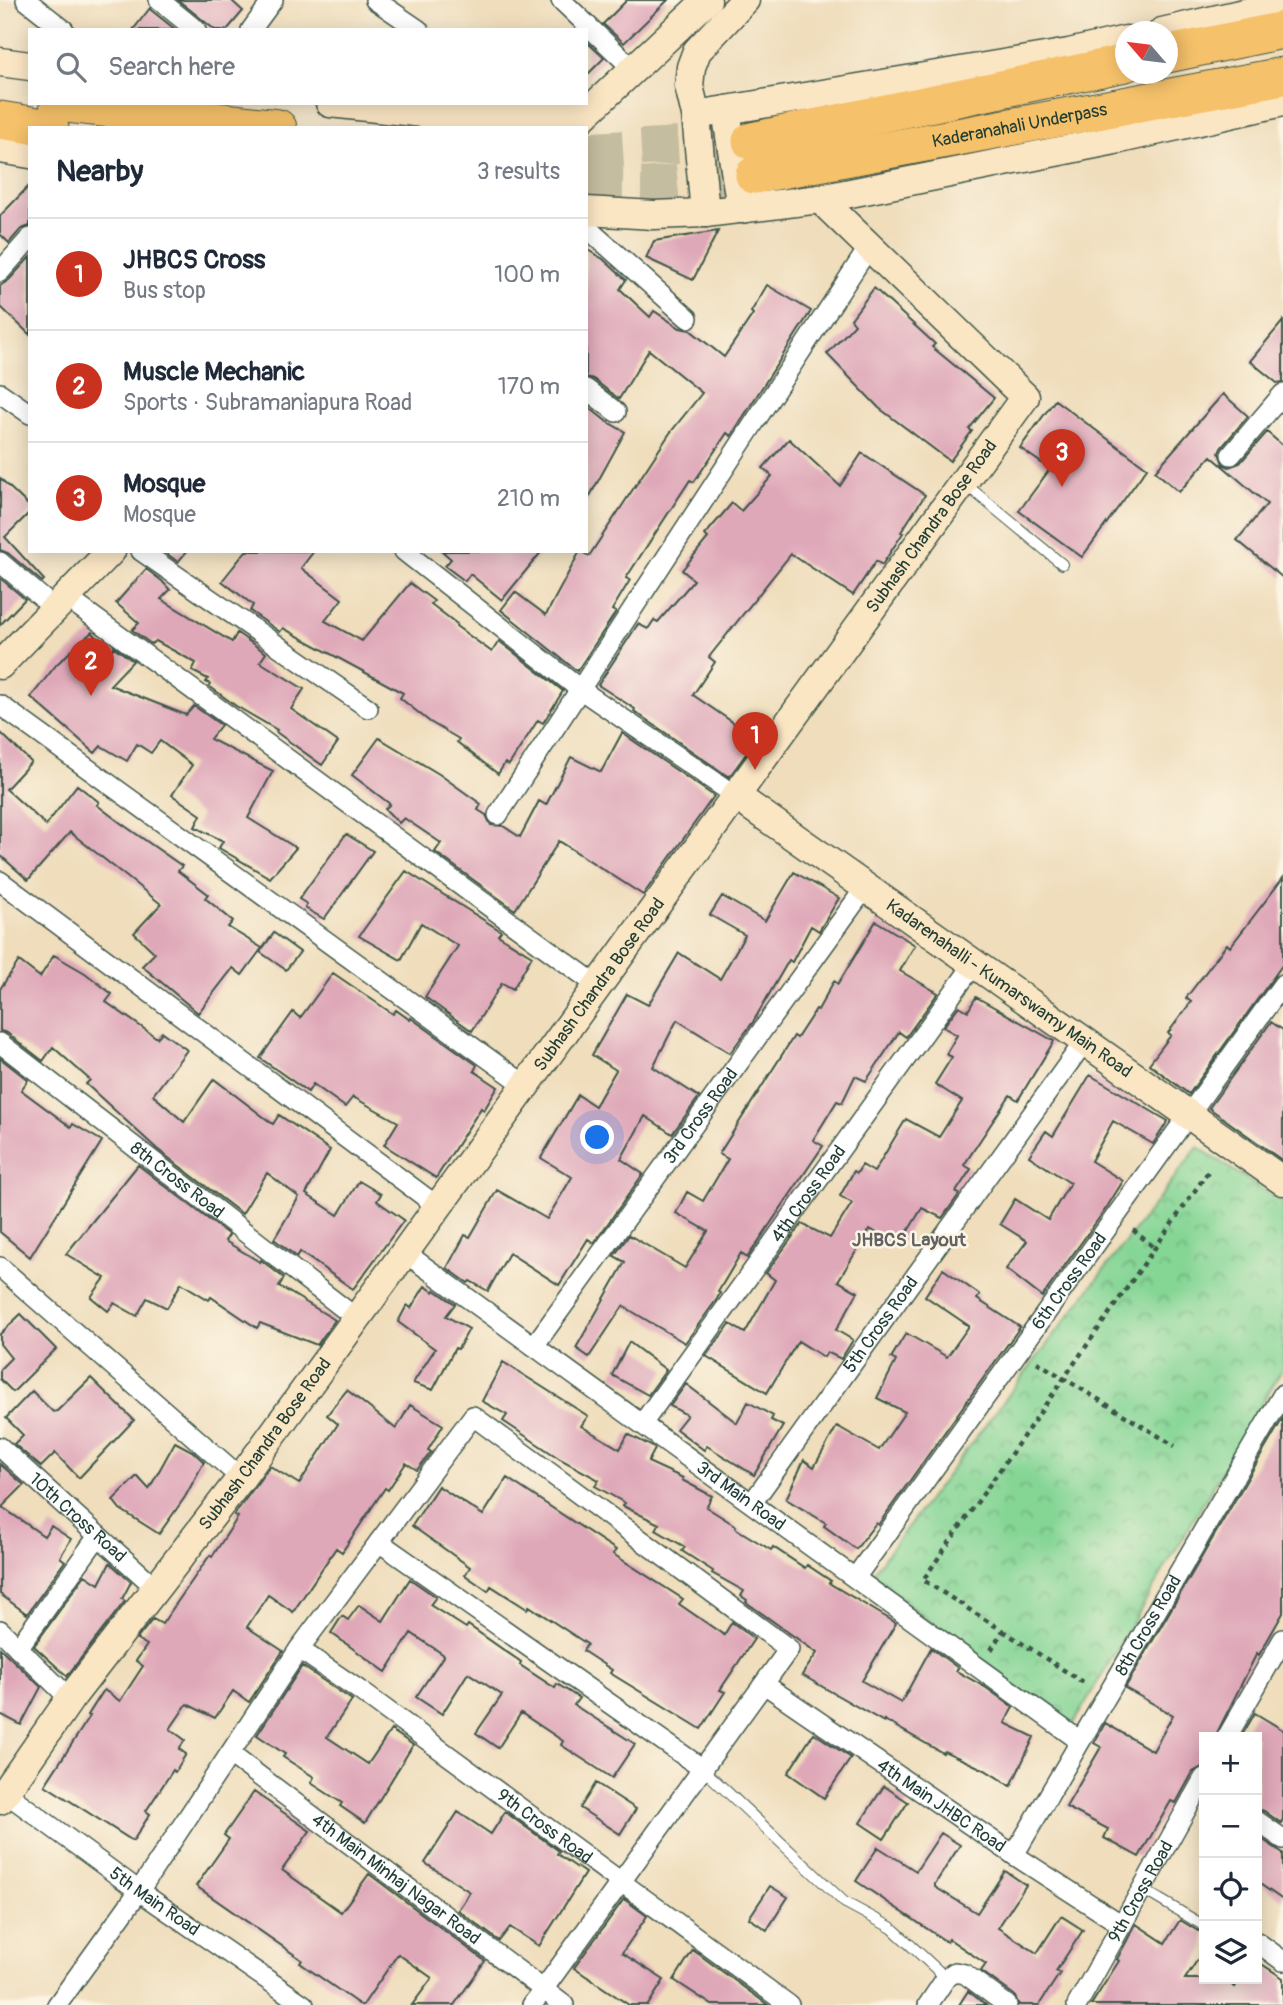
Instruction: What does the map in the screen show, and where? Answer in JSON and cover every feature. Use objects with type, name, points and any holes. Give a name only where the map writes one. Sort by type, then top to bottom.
[{"type":"highway","points":[[1178,52],[1283,30]]},
{"type":"highway","name":"Kaderanahali Underpass","points":[[1115,66],[752,158],[1283,76]]},
{"type":"highway","points":[[0,97],[28,100]]},
{"type":"highway","points":[[76,105],[260,126]]},
{"type":"highway","points":[[0,120],[38,126]]},
{"type":"street","points":[[26,0],[61,28]]},
{"type":"street","points":[[159,0],[193,28]]},
{"type":"street","points":[[252,28],[272,0]]},
{"type":"street","points":[[375,0],[416,28]]},
{"type":"street","points":[[561,0],[633,69]]},
{"type":"street","points":[[349,105],[461,117],[580,120],[707,0]]},
{"type":"street","points":[[705,213],[696,115],[689,86],[691,67],[697,51],[744,0]]},
{"type":"street","points":[[1178,28],[1283,4]]},
{"type":"street","points":[[696,115],[1069,53],[1115,42]]},
{"type":"street","points":[[0,62],[28,65]]},
{"type":"street","points":[[588,211],[654,215],[705,213],[820,199],[1120,139],[1283,102]]},
{"type":"street","points":[[726,110],[741,209]]},
{"type":"street","points":[[0,149],[28,154]]},
{"type":"street","name":"Subhash Chandra Bose Road","points":[[3,1797],[70,1699],[241,1478],[1025,397],[820,199]]},
{"type":"street","points":[[588,229],[688,318]]},
{"type":"street","points":[[0,272],[28,240]]},
{"type":"street","points":[[498,815],[869,247]]},
{"type":"street","points":[[588,391],[616,412]]},
{"type":"street","points":[[0,393],[28,413]]},
{"type":"street","points":[[1231,456],[1283,394]]},
{"type":"street","points":[[0,665],[109,553]]},
{"type":"street","points":[[144,553],[368,708]]},
{"type":"street","points":[[407,553],[581,690],[736,796]]},
{"type":"street","points":[[0,562],[598,986]]},
{"type":"street","points":[[0,705],[525,1086]]},
{"type":"street","name":"Kadarenahalli - Kumarswamy Main Road","points":[[736,796],[1283,1181]]},
{"type":"street","points":[[0,881],[437,1206]]},
{"type":"street","name":"3rd Cross Road","points":[[534,1346],[865,888]]},
{"type":"street","name":"4th Cross Road","points":[[642,1424],[974,964]]},
{"type":"street","name":"6th Cross Road","points":[[855,1578],[1189,1115],[1280,994]]},
{"type":"street","name":"5th Cross Road","points":[[751,1503],[1084,1042]]},
{"type":"street","name":"8th Cross Road","points":[[0,1043],[356,1318]]},
{"type":"street","name":"3rd Main Road","points":[[404,1252],[1080,1741]]},
{"type":"street","points":[[0,1267],[241,1478]]},
{"type":"street","name":"8th Cross Road","points":[[1014,1855],[1283,1394]]},
{"type":"street","points":[[57,2005],[139,1891],[299,1649],[473,1416],[789,1649],[538,1998]]},
{"type":"street","name":"10th Cross Road","points":[[0,1447],[156,1588]]},
{"type":"street","points":[[19,1648],[98,1536]]},
{"type":"street","points":[[379,1542],[703,1769]]},
{"type":"street","points":[[0,1630],[70,1699]]},
{"type":"street","points":[[1230,1732],[1283,1639]]},
{"type":"street","name":"9th Cross Road","points":[[299,1649],[789,2005]]},
{"type":"street","name":"4th Main JHBC Road","points":[[764,1684],[1014,1855],[1122,1924]]},
{"type":"street","name":"4th Main Minhaj Nagar Road","points":[[230,1754],[538,1998],[564,2005]]},
{"type":"street","name":"9th Cross Road","points":[[1077,2005],[1199,1790]]},
{"type":"street","name":"5th Main Road","points":[[3,1797],[304,2005]]},
{"type":"street","points":[[1262,1824],[1283,1839]]},
{"type":"street","points":[[1262,1946],[1283,1961]]},
{"type":"street","points":[[928,2005],[946,1978],[955,1972],[965,1974],[1007,2005]]},
{"type":"lane","points":[[963,483],[1062,564]]},
{"type":"lane","points":[[703,1769],[844,1902],[892,1928],[946,1978]]},
{"type":"lane","points":[[1142,1889],[1199,1923]]},
{"type":"path","points":[[1087,1685],[923,1580],[1210,1169]]},
{"type":"path","points":[[1116,1216],[1156,1249]]},
{"type":"path","points":[[1019,1351],[1175,1446]]},
{"type":"path","points":[[979,1668],[1003,1631]]},
{"type":"green space","points":[[1198,1147],[1283,1203],[1283,1368],[1070,1729],[870,1576]]},
{"type":"building","points":[[178,0],[231,0],[243,11],[229,28],[213,28]]},
{"type":"building","points":[[627,0],[668,0],[624,43],[603,24]]},
{"type":"building","points":[[150,8],[174,28],[135,28]]},
{"type":"building","points":[[588,43],[604,58],[588,74]]},
{"type":"building","points":[[28,187],[28,227],[21,229],[9,243],[0,234],[0,216]]},
{"type":"building","points":[[718,231],[693,280],[646,258],[654,241]]},
{"type":"building","points":[[588,250],[603,259],[626,280],[620,289],[650,317],[654,311],[680,328],[690,330],[724,357],[753,314],[751,312],[767,285],[811,311],[731,436],[727,433],[694,482],[690,480],[626,578],[630,580],[612,610],[616,612],[577,671],[501,610],[515,592],[546,615],[579,553],[589,556],[670,433],[702,393],[649,350],[619,399],[588,378]]},
{"type":"building","points":[[28,259],[28,333],[0,306],[0,286]]},
{"type":"building","points":[[874,288],[935,344],[932,347],[994,398],[969,429],[972,431],[950,461],[879,408],[827,354],[855,324],[851,319]]},
{"type":"building","points":[[1283,321],[1283,382],[1277,383],[1250,361]]},
{"type":"building","points":[[1223,394],[1248,416],[1221,448],[1219,453],[1223,464],[1229,467],[1240,463],[1267,432],[1283,446],[1283,578],[1237,540],[1267,504],[1211,456],[1179,492],[1155,471]]},
{"type":"building","points":[[1055,400],[1147,468],[1082,557],[1019,511],[1050,469],[1020,448]]},
{"type":"building","points":[[588,407],[625,432],[588,499]]},
{"type":"building","points":[[789,439],[840,486],[862,453],[925,495],[882,565],[876,561],[853,595],[791,554],[709,657],[715,662],[693,695],[757,739],[729,777],[598,685],[638,624],[648,629],[654,620],[658,622],[694,580],[682,570],[708,538],[705,535],[732,503],[741,511],[772,476],[763,468]]},
{"type":"building","points":[[0,478],[28,505],[28,514],[5,537],[44,580],[42,582],[8,553],[0,550]]},
{"type":"building","points":[[166,553],[185,553],[178,562]]},
{"type":"building","points":[[244,553],[312,553],[301,568],[342,599],[325,621],[362,641],[410,583],[434,601],[431,604],[457,624],[456,626],[492,652],[499,641],[563,691],[543,723],[538,720],[509,765],[505,763],[498,774],[457,742],[459,739],[430,722],[400,698],[403,693],[283,628],[280,632],[250,611],[253,605],[222,581]]},
{"type":"building","points":[[444,553],[540,553],[502,600],[470,574],[465,581],[445,566],[451,559]]},
{"type":"building","points":[[146,569],[170,590],[161,599],[232,642],[237,633],[266,653],[260,662],[304,689],[291,709],[338,742],[322,765],[276,732],[277,730],[236,706],[209,686],[206,682],[208,679],[192,671],[196,663],[156,641],[151,644],[132,630],[139,623],[116,603]]},
{"type":"building","points":[[0,578],[25,599],[0,625]]},
{"type":"building","points":[[92,632],[110,652],[114,647],[133,661],[110,685],[186,715],[194,706],[221,725],[210,739],[273,771],[248,818],[296,848],[270,878],[219,848],[223,841],[195,827],[201,815],[172,795],[192,765],[160,741],[151,753],[137,744],[127,761],[101,746],[95,753],[31,697],[57,664]]},
{"type":"building","points":[[0,732],[31,762],[6,789],[46,825],[77,785],[99,802],[97,805],[182,866],[178,871],[208,894],[205,898],[233,921],[228,927],[262,948],[242,975],[233,968],[198,1013],[142,966],[155,953],[134,933],[161,904],[70,832],[28,880],[0,855]]},
{"type":"building","points":[[622,733],[714,796],[643,895],[559,841],[515,910],[435,852],[441,843],[404,818],[399,823],[385,809],[390,804],[352,775],[379,738],[439,774],[481,804],[478,810],[486,815],[491,825],[503,826],[520,837],[539,801],[546,805],[571,757],[601,772]]},
{"type":"building","points":[[346,834],[373,851],[324,919],[305,908],[307,904],[299,899]]},
{"type":"building","points":[[406,871],[501,931],[498,935],[532,956],[513,989],[502,983],[472,1031],[425,997],[458,946],[421,923],[401,960],[359,936]]},
{"type":"building","points":[[794,872],[839,898],[819,931],[811,926],[792,962],[789,960],[753,1022],[730,1053],[677,1020],[653,1067],[699,1097],[672,1134],[645,1116],[621,1159],[643,1174],[594,1243],[588,1239],[559,1285],[509,1253],[488,1291],[470,1281],[468,1283],[447,1268],[465,1235],[470,1237],[497,1190],[547,1219],[572,1177],[541,1158],[578,1095],[595,1106],[616,1070],[592,1055],[627,994],[648,1005],[679,953],[720,979],[745,935],[710,915],[722,896],[765,921]]},
{"type":"building","points":[[1283,878],[1283,964],[1189,1094],[1149,1064],[1191,1002],[1186,998],[1227,944],[1230,947]]},
{"type":"building","points":[[876,921],[915,945],[900,971],[938,993],[906,1037],[899,1032],[866,1081],[855,1076],[842,1103],[837,1101],[813,1140],[823,1146],[747,1258],[741,1253],[718,1292],[720,1293],[717,1299],[685,1343],[623,1306],[589,1357],[576,1348],[625,1262],[614,1256],[629,1235],[685,1268],[708,1231],[676,1213],[687,1192],[703,1201],[728,1159],[719,1154],[794,1036],[797,1038],[816,1009],[818,1010],[834,981],[838,984]]},
{"type":"building","points":[[274,933],[300,952],[286,970],[260,952]]},
{"type":"building","points":[[54,955],[85,973],[112,994],[106,1002],[157,1038],[162,1032],[187,1050],[153,1095],[184,1122],[214,1079],[273,1124],[279,1115],[330,1150],[306,1194],[338,1215],[359,1181],[381,1194],[377,1201],[404,1220],[353,1289],[300,1252],[297,1257],[274,1239],[299,1197],[267,1173],[242,1214],[157,1149],[86,1084],[90,1080],[53,1047],[43,1061],[7,1033],[0,1031],[0,989],[19,961],[40,977]]},
{"type":"building","points":[[333,973],[393,1014],[396,1010],[410,1020],[411,1018],[477,1065],[474,1071],[498,1087],[484,1110],[481,1108],[436,1178],[384,1145],[398,1122],[353,1097],[345,1107],[313,1084],[308,1092],[260,1058],[293,1012],[300,1018]]},
{"type":"building","points":[[976,997],[1054,1041],[1018,1100],[1010,1095],[964,1165],[971,1169],[956,1192],[958,1196],[942,1218],[922,1208],[899,1246],[870,1229],[838,1281],[858,1292],[836,1330],[853,1340],[841,1359],[827,1352],[824,1357],[798,1341],[767,1393],[706,1356],[730,1324],[745,1333],[775,1280],[766,1273],[802,1224],[830,1238],[852,1203],[840,1196],[854,1171],[857,1173],[862,1165],[874,1172],[906,1119],[939,1137],[962,1101],[935,1084],[952,1057],[946,1054],[957,1035],[943,1027],[959,1006],[968,1011]]},
{"type":"building","points":[[1271,1022],[1283,1030],[1283,1161],[1209,1108]]},
{"type":"building","points":[[0,1058],[28,1080],[21,1090],[71,1127],[73,1124],[102,1141],[30,1257],[0,1232]]},
{"type":"building","points":[[1090,1075],[1168,1121],[1153,1144],[1113,1121],[1091,1161],[1123,1181],[1042,1297],[1006,1269],[1027,1241],[1000,1224],[1015,1199],[1048,1220],[1070,1183],[1029,1156],[1046,1131],[1053,1136]]},
{"type":"building","points":[[138,1165],[229,1235],[225,1241],[260,1262],[261,1260],[284,1278],[279,1286],[335,1320],[317,1345],[260,1323],[257,1328],[211,1297],[209,1300],[181,1283],[167,1308],[147,1298],[137,1316],[114,1303],[108,1311],[91,1297],[105,1278],[66,1254]]},
{"type":"building","points":[[943,1269],[980,1295],[977,1299],[1020,1327],[878,1525],[876,1523],[856,1549],[824,1526],[826,1523],[786,1499],[804,1460],[814,1467],[837,1426],[879,1450],[905,1412],[877,1398],[896,1361],[891,1358],[906,1333],[947,1357],[969,1326],[925,1296]]},
{"type":"building","points":[[425,1286],[455,1304],[446,1316],[469,1329],[458,1349],[455,1348],[433,1390],[413,1383],[435,1349],[398,1322],[407,1305],[411,1308]]},
{"type":"building","points":[[21,1314],[56,1349],[13,1392],[0,1379],[0,1369],[11,1358],[0,1344],[0,1334]]},
{"type":"building","points":[[629,1342],[666,1370],[648,1395],[612,1375]]},
{"type":"building","points":[[503,1362],[588,1416],[581,1426],[620,1449],[628,1434],[653,1447],[655,1449],[648,1462],[683,1478],[682,1480],[712,1496],[706,1507],[771,1550],[773,1547],[805,1568],[807,1565],[831,1581],[829,1583],[896,1623],[862,1681],[901,1703],[931,1648],[958,1668],[956,1671],[1013,1707],[1005,1723],[1034,1737],[1011,1786],[985,1770],[944,1751],[943,1753],[884,1722],[802,1675],[817,1653],[746,1602],[741,1596],[744,1591],[712,1573],[713,1571],[682,1551],[685,1547],[656,1530],[659,1524],[623,1506],[625,1503],[595,1486],[599,1480],[560,1459],[503,1421],[507,1415],[482,1401]]},
{"type":"building","points":[[91,1378],[134,1420],[79,1478],[55,1453],[41,1467],[14,1444],[23,1435],[6,1418],[32,1391],[53,1412],[57,1411]]},
{"type":"building","points":[[686,1384],[737,1423],[748,1402],[773,1416],[771,1420],[783,1426],[754,1475],[707,1446],[704,1450],[676,1429],[687,1415],[670,1406]]},
{"type":"building","points":[[347,1390],[396,1429],[410,1405],[443,1425],[428,1450],[431,1452],[417,1470],[406,1463],[388,1490],[385,1488],[342,1552],[336,1548],[293,1612],[268,1595],[247,1627],[283,1651],[249,1702],[233,1691],[215,1718],[187,1704],[170,1729],[185,1740],[179,1749],[186,1754],[146,1811],[150,1814],[133,1841],[45,1785],[104,1690],[120,1701],[143,1666],[136,1661],[147,1645],[137,1639],[153,1619],[162,1624],[210,1555],[212,1557],[238,1517],[234,1515],[270,1466],[299,1484],[338,1424],[327,1415]]},
{"type":"building","points":[[1283,1418],[1283,1613],[1259,1655],[1257,1653],[1218,1732],[1199,1732],[1199,1769],[1193,1772],[1176,1803],[1171,1801],[1139,1857],[1104,1838],[1108,1829],[1066,1807],[1101,1747],[1094,1743],[1105,1723],[1153,1751],[1173,1715],[1125,1688]]},
{"type":"building","points":[[175,1442],[192,1451],[204,1462],[185,1497],[159,1534],[120,1509],[113,1500],[137,1476],[149,1489]]},
{"type":"building","points":[[0,1464],[24,1485],[2,1507],[44,1536],[51,1526],[71,1539],[60,1557],[65,1561],[27,1614],[0,1594]]},
{"type":"building","points":[[507,1478],[616,1550],[613,1554],[683,1599],[679,1604],[724,1635],[732,1622],[754,1639],[720,1690],[725,1692],[701,1729],[610,1673],[612,1670],[583,1651],[587,1644],[529,1606],[527,1609],[491,1586],[488,1591],[465,1575],[470,1567],[412,1526],[438,1486],[483,1515]]},
{"type":"building","points":[[110,1563],[131,1582],[122,1599],[125,1601],[67,1676],[34,1646],[85,1575],[99,1584]]},
{"type":"building","points":[[410,1579],[436,1597],[430,1605],[466,1628],[468,1625],[555,1688],[557,1684],[579,1698],[574,1705],[635,1744],[612,1778],[561,1745],[563,1741],[521,1713],[498,1748],[476,1733],[502,1695],[468,1673],[442,1714],[416,1697],[444,1655],[411,1633],[386,1672],[331,1633],[342,1616],[348,1620],[359,1605],[383,1621]]},
{"type":"building","points":[[0,1648],[41,1687],[21,1725],[0,1714]]},
{"type":"building","points":[[302,1666],[352,1700],[327,1737],[368,1764],[391,1730],[413,1745],[365,1823],[340,1806],[342,1803],[311,1783],[314,1777],[283,1757],[285,1754],[257,1735]]},
{"type":"building","points":[[1255,1713],[1283,1730],[1281,1823],[1262,1810],[1262,1732],[1244,1732]]},
{"type":"building","points":[[814,1733],[851,1758],[824,1798],[788,1773]]},
{"type":"building","points":[[596,1783],[636,1809],[620,1834],[580,1808]]},
{"type":"building","points":[[884,1786],[908,1802],[884,1839],[860,1823]]},
{"type":"building","points":[[254,1792],[310,1831],[282,1870],[341,1912],[369,1874],[485,1961],[454,2005],[412,2005],[432,1978],[398,1954],[363,2005],[360,2005],[300,1963],[302,1960],[196,1886],[229,1839],[224,1835]]},
{"type":"building","points":[[458,1812],[491,1834],[505,1812],[585,1873],[539,1946],[510,1927],[499,1941],[458,1910],[470,1892],[425,1863]]},
{"type":"building","points":[[941,1833],[960,1845],[935,1887],[977,1913],[1005,1871],[1026,1885],[998,1928],[1037,1953],[1061,1916],[1083,1930],[1056,1971],[1060,1973],[1039,2005],[1019,2005],[1014,1995],[981,1971],[986,1964],[949,1939],[947,1942],[856,1881],[878,1847],[916,1871]]},
{"type":"building","points":[[1262,1839],[1283,1853],[1283,1900],[1262,1885]]},
{"type":"building","points":[[770,1886],[788,1897],[767,1930],[749,1918]]},
{"type":"building","points":[[624,1899],[647,1916],[622,1953],[664,1980],[648,2005],[629,2005],[574,1968]]},
{"type":"building","points":[[1180,1920],[1199,1931],[1199,1958],[1185,1979],[1199,1979],[1199,1984],[1230,1984],[1235,1987],[1237,1984],[1262,1984],[1262,1964],[1283,1978],[1283,2005],[1091,2005],[1119,1961],[1117,1959],[1136,1924],[1165,1943]]},
{"type":"building","points":[[693,1950],[768,2005],[712,2005],[674,1980]]},
{"type":"building","points":[[968,1991],[986,2005],[959,2005]]},
{"type":"tunnel","points":[[588,151],[751,141]]},
{"type":"tunnel","points":[[588,185],[648,186],[754,175]]},
{"type":"place","name":"Mosque","points":[[1062,487]]},
{"type":"place","name":"Muscle Mechanic","points":[[91,696]]},
{"type":"place","name":"JHBCS Cross","points":[[755,770]]},
{"type":"district","name":"JHBCS Layout","points":[[909,1240]]}]
